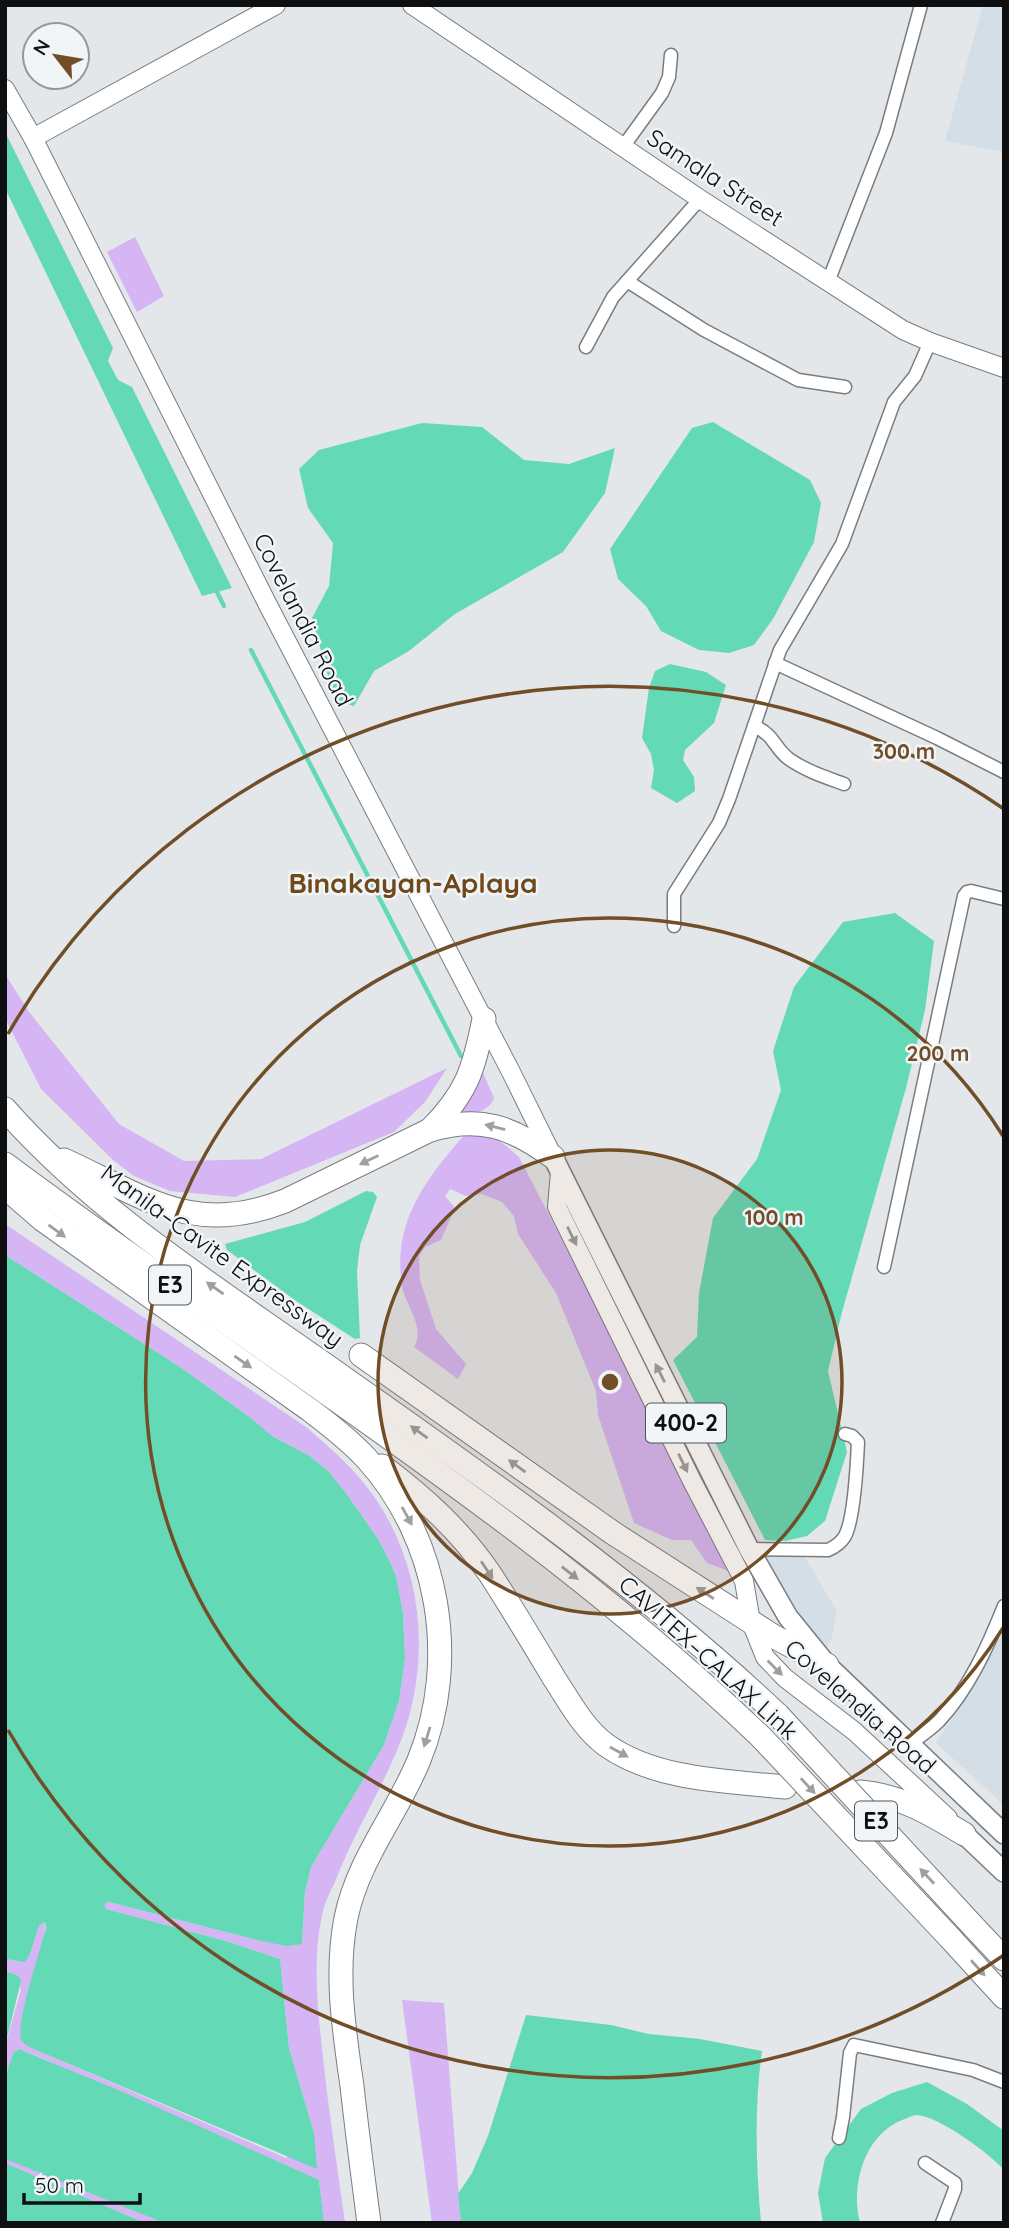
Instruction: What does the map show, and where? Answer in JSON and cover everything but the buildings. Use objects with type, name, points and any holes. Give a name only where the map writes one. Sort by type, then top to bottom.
[{"type":"highway","points":[[430,1130],[450,1109],[467,1084],[477,1055],[484,1019]]},
{"type":"highway","name":"Manila–Cavite Expressway","points":[[5,1109],[43,1150],[85,1189],[344,1392]]},
{"type":"highway","points":[[43,1150],[154,1203],[184,1212],[226,1216],[265,1209],[285,1201],[430,1130],[470,1123],[501,1127],[521,1136],[556,1165]]},
{"type":"highway","name":"Manila–Cavite Expressway","points":[[5,1164],[166,1282],[344,1392]]},
{"type":"highway","points":[[5,1187],[53,1228],[310,1410],[430,1505],[464,1538],[577,1713],[592,1733],[605,1744],[631,1759],[667,1771],[785,1787]]},
{"type":"highway","points":[[361,1355],[569,1504],[751,1622],[827,1665]]},
{"type":"highway","name":"CAVITEX–CALAX Link","points":[[344,1392],[522,1505],[714,1657],[778,1715],[1004,1959]]},
{"type":"highway","name":"CAVITEX–CALAX Link","points":[[344,1392],[578,1579],[677,1661],[761,1737],[1004,1997]]},
{"type":"highway","points":[[349,1440],[379,1473],[413,1529],[431,1581],[440,1645],[438,1688],[424,1747],[413,1773],[366,1859],[351,1899],[344,1936],[341,1967],[342,2006],[369,2223]]},
{"type":"highway","points":[[860,1792],[901,1800],[964,1835]]},
{"type":"main road","points":[[33,138],[276,5]]},
{"type":"main road","name":"Samala Street","points":[[412,5],[700,199],[903,330],[1004,368]]},
{"type":"main road","name":"Covelandia Road","points":[[5,89],[33,138],[269,607],[484,1019],[749,1549],[788,1617],[827,1665],[1004,1834]]},
{"type":"main road","name":"Covelandia Road","points":[[556,1165],[557,1207],[744,1581],[751,1622],[765,1657],[785,1678],[854,1731],[1004,1872]]},
{"type":"street","points":[[828,282],[886,133],[921,5]]},
{"type":"street","points":[[623,147],[662,93],[669,77],[671,55]]},
{"type":"street","points":[[586,347],[613,297],[700,199]]},
{"type":"street","points":[[626,281],[704,330],[798,380],[845,387]]},
{"type":"street","points":[[674,926],[674,894],[719,822],[780,650],[842,544],[894,402],[915,376],[930,342]]},
{"type":"street","points":[[775,663],[1004,772]]},
{"type":"street","points":[[754,726],[766,731],[787,757],[808,770],[844,784]]},
{"type":"street","points":[[884,1267],[964,897],[967,891],[971,891],[1004,899]]},
{"type":"street","points":[[749,1549],[828,1550],[837,1546],[846,1535],[854,1494],[858,1442],[845,1434]]},
{"type":"street","points":[[909,1745],[939,1720],[965,1688],[992,1637],[1004,1606]]},
{"type":"street","points":[[839,2138],[844,2117],[850,2053],[855,2045],[973,2070],[1004,2082]]},
{"type":"street","points":[[925,2163],[955,2182],[956,2189],[942,2223]]},
{"type":"shaded area","points":[[983,5],[1004,5],[1004,152],[945,141]]},
{"type":"shaded area","points":[[5,132],[113,348],[108,361],[118,380],[132,387],[232,588],[202,596],[5,188]]},
{"type":"shaded area","points":[[135,237],[164,296],[137,312],[107,252]]},
{"type":"shaded area","points":[[713,422],[810,480],[821,503],[814,542],[773,619],[754,645],[729,653],[699,650],[661,631],[646,606],[618,579],[610,549],[692,428]]},
{"type":"shaded area","points":[[422,423],[482,427],[524,460],[569,464],[615,448],[605,493],[563,552],[455,614],[409,651],[374,671],[354,706],[340,702],[328,676],[312,618],[329,586],[333,543],[308,508],[299,469],[319,450]]},
{"type":"shaded area","points":[[670,664],[706,672],[726,685],[714,723],[685,750],[683,760],[694,777],[695,791],[677,803],[651,788],[654,770],[651,754],[642,738],[649,688],[655,671]]},
{"type":"shaded area","points":[[895,913],[934,941],[925,1010],[906,1088],[842,1312],[828,1371],[847,1452],[825,1521],[807,1536],[785,1541],[765,1540],[673,1360],[697,1337],[699,1293],[713,1218],[757,1159],[781,1090],[773,1051],[794,987],[843,922]]},
{"type":"shaded area","points":[[5,974],[29,1012],[119,1124],[184,1161],[261,1159],[447,1068],[425,1102],[394,1132],[235,1197],[170,1191],[134,1176],[113,1160],[41,1089],[5,1018]]},
{"type":"shaded area","points":[[480,1066],[494,1098],[491,1104],[472,1113],[454,1114]]},
{"type":"shaded area","points":[[466,1133],[482,1134],[495,1139],[519,1157],[734,1573],[707,1563],[691,1540],[672,1540],[634,1523],[598,1415],[596,1391],[556,1293],[518,1234],[514,1216],[502,1202],[482,1194],[466,1196],[450,1189],[445,1196],[455,1208],[441,1240],[425,1247],[419,1256],[420,1280],[436,1329],[466,1364],[458,1379],[414,1347],[418,1332],[402,1286],[402,1241],[415,1202],[438,1167]]},
{"type":"shaded area","points":[[366,1191],[373,1192],[377,1197],[360,1245],[357,1271],[360,1338],[355,1339],[296,1301],[227,1250],[225,1244],[305,1222]]},
{"type":"shaded area","points":[[5,1224],[306,1427],[346,1463],[367,1487],[386,1516],[401,1548],[412,1581],[418,1616],[416,1686],[396,1753],[325,1904],[318,1942],[317,1996],[320,2031],[345,2223],[324,2223],[319,2180],[42,2058],[19,2049],[13,2053],[5,2078],[5,2046],[21,1990],[17,1975],[5,1971],[5,1959],[16,1961],[30,1954],[39,1924],[45,1922],[43,2053],[286,2158],[314,2133],[289,2048],[280,1959],[226,1941],[106,1909],[103,1904],[109,1902],[261,1941],[302,1944],[305,1892],[311,1867],[384,1745],[399,1701],[405,1659],[403,1613],[396,1576],[378,1539],[328,1471],[310,1456],[272,1436],[180,1367],[5,1255]]},
{"type":"shaded area","points":[[5,1255],[180,1367],[272,1436],[310,1456],[328,1471],[346,1493],[378,1539],[396,1576],[403,1613],[405,1659],[399,1701],[384,1745],[311,1867],[305,1892],[302,1944],[287,1946],[261,1941],[109,1902],[104,1904],[106,1909],[226,1941],[280,1959],[289,2048],[314,2133],[317,2169],[34,2049],[24,2044],[21,2039],[25,2002],[46,1928],[45,1922],[39,1925],[25,1962],[5,1959]]},
{"type":"shaded area","points":[[802,1552],[837,1611],[831,1640],[824,1653],[762,1553]]},
{"type":"shaded area","points":[[1004,1624],[1004,1805],[936,1743],[983,1671]]},
{"type":"shaded area","points":[[5,1971],[17,1975],[21,1981],[5,2046]]},
{"type":"shaded area","points":[[402,2000],[444,2003],[461,2223],[432,2223]]},
{"type":"shaded area","points":[[526,2015],[611,2025],[649,2034],[700,2039],[762,2051],[757,2137],[761,2223],[461,2223],[458,2194],[472,2173],[488,2136]]},
{"type":"shaded area","points":[[19,2049],[123,2092],[319,2180],[324,2223],[164,2223],[8,2160],[5,2158],[5,2078],[13,2053]]},
{"type":"shaded area","points":[[927,2082],[967,2104],[1004,2131],[1004,2170],[951,2129],[927,2117],[913,2116],[889,2127],[869,2149],[863,2163],[857,2193],[860,2223],[823,2223],[818,2193],[825,2158],[861,2109],[892,2093]]},
{"type":"shaded area","points":[[5,2158],[164,2223],[145,2223],[5,2163]]},
{"type":"shaded area","points":[[5,2163],[145,2223],[5,2223]]},
{"type":"waterway","points":[[215,588],[224,606]]},
{"type":"waterway","points":[[251,650],[461,1056]]},
{"type":"district","name":"Binakayan-Aplaya","points":[[413,883]]}]
